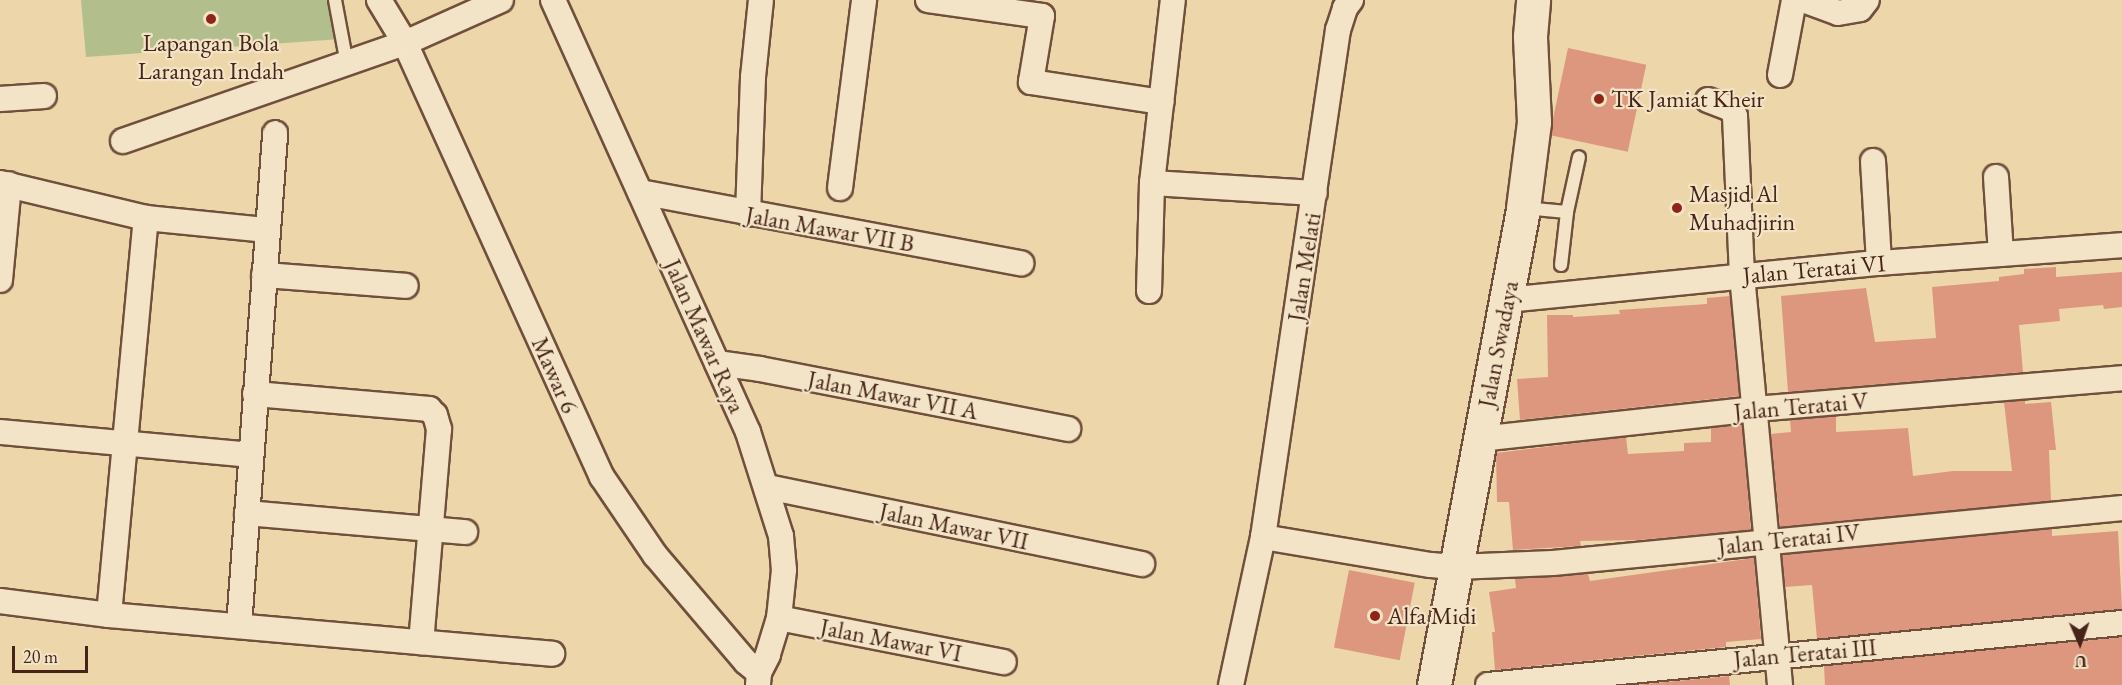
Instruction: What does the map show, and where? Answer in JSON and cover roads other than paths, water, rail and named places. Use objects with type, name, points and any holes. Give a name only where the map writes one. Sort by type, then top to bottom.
[{"type":"street","name":"Mawar 6","points":[[379,0],[405,43],[602,477],[655,555],[759,679]]},
{"type":"street","points":[[123,141],[405,43],[501,0]]},
{"type":"street","name":"Jalan Mawar Raya","points":[[553,0],[748,432],[782,536],[784,570],[779,618],[759,679]]},
{"type":"street","points":[[748,214],[753,77],[761,0]]},
{"type":"street","points":[[840,188],[864,0]]},
{"type":"street","points":[[928,0],[1042,16],[1031,82],[1161,102]]},
{"type":"street","points":[[1149,291],[1152,183],[1173,0]]},
{"type":"street","name":"Jalan Melati","points":[[1231,685],[1263,537],[1338,30],[1345,8],[1351,0]]},
{"type":"street","name":"Jalan Swadaya","points":[[1434,685],[1523,208],[1534,122],[1530,36],[1533,0]]},
{"type":"street","points":[[1780,75],[1794,0]]},
{"type":"street","points":[[1803,0],[1838,13],[1860,9],[1868,0]]},
{"type":"street","points":[[0,99],[44,96]]},
{"type":"street","points":[[1708,100],[1731,109],[1735,116],[1742,275],[1780,685]]},
{"type":"street","points":[[239,626],[274,133]]},
{"type":"street","points":[[1873,161],[1879,262]]},
{"type":"street","points":[[1996,177],[2001,254]]},
{"type":"street","points":[[1152,183],[1315,193]]},
{"type":"street","points":[[0,280],[5,184],[146,218],[267,230]]},
{"type":"street","name":"Jalan Mawar VII B","points":[[640,192],[1021,264]]},
{"type":"street","points":[[109,615],[146,218]]},
{"type":"street","name":"Jalan Teratai VI","points":[[1506,300],[1879,262],[2122,244]]},
{"type":"street","points":[[264,275],[406,286]]},
{"type":"street","name":"Jalan Mawar VII A","points":[[717,363],[760,369],[1068,429]]},
{"type":"street","name":"Jalan Teratai V","points":[[1480,439],[1755,409],[2122,378]]},
{"type":"street","points":[[255,394],[429,409],[435,415],[439,429],[421,642]]},
{"type":"street","points":[[0,432],[251,454]]},
{"type":"street","name":"Jalan Mawar VII","points":[[767,487],[1142,564]]},
{"type":"street","name":"Jalan Teratai IV","points":[[1456,567],[1553,563],[1767,540],[2122,508]]},
{"type":"street","points":[[247,513],[465,532]]},
{"type":"street","points":[[1263,537],[1431,565],[1456,567]]},
{"type":"street","points":[[0,601],[109,615],[552,654]]},
{"type":"street","name":"Jalan Mawar VI","points":[[779,618],[1004,662]]},
{"type":"street","name":"Jalan Teratai III","points":[[1488,685],[2122,623]]},
{"type":"lane","points":[[335,0],[347,64]]},
{"type":"lane","points":[[1561,265],[1567,212],[1579,157]]},
{"type":"lane","points":[[1523,208],[1567,212]]},
{"type":"place","name":"Lapangan Bola Larangan Indah","points":[[211,19]]},
{"type":"place","name":"TK Jamiat Kheir","points":[[1599,99]]},
{"type":"place","name":"Masjid Al Muhadjirin","points":[[1677,208]]},
{"type":"place","name":"Alfa Midi","points":[[1375,616]]}]
